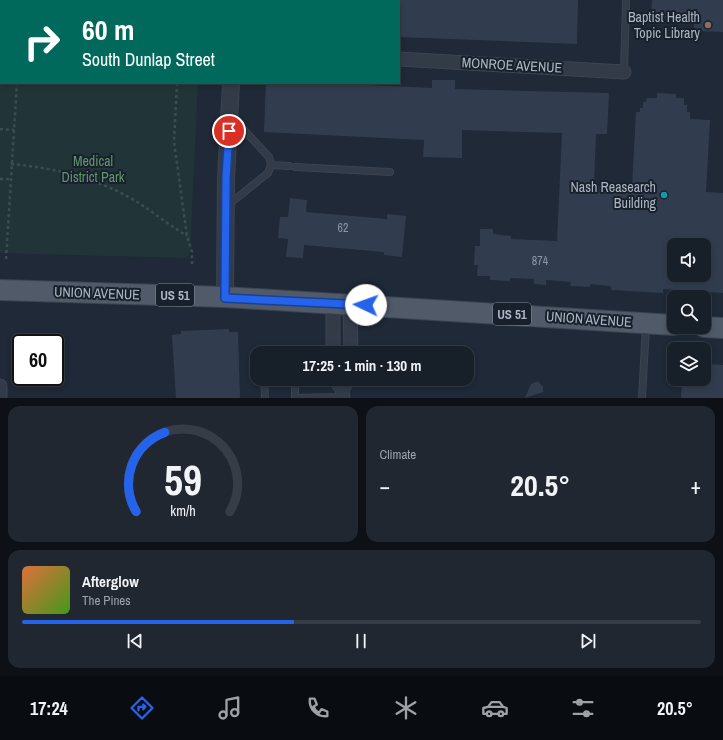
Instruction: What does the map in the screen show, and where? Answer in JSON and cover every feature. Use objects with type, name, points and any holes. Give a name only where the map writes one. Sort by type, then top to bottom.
[{"type":"main road","name":"UNION AVENUE","points":[[0,290],[225,298],[342,304],[667,324]]},
{"type":"main road","points":[[711,327],[723,328]]},
{"type":"street","name":"MONROE AVENUE","points":[[400,59],[624,72]]},
{"type":"street","points":[[225,298],[226,206],[231,84]]},
{"type":"street","points":[[334,346],[342,304]]},
{"type":"street","points":[[342,304],[350,346]]},
{"type":"street","points":[[0,386],[0,398]]},
{"type":"lane","points":[[624,72],[626,0]]},
{"type":"lane","points":[[226,206],[268,173],[271,165],[269,157],[230,115]]},
{"type":"lane","points":[[271,165],[390,172]]},
{"type":"lane","points":[[642,398],[646,323]]},
{"type":"lane","points":[[264,386],[265,398]]},
{"type":"lane","points":[[296,386],[296,398],[342,388]]},
{"type":"path","points":[[6,259],[17,84]]},
{"type":"path","points":[[177,84],[174,142],[187,236],[192,252],[192,265]]},
{"type":"path","points":[[0,129],[14,130]]},
{"type":"path","points":[[12,164],[49,168],[104,185],[133,200],[187,236]]},
{"type":"path","points":[[0,179],[11,179]]},
{"type":"green space","name":"Medical District Park","points":[[0,84],[198,84],[190,252],[187,258],[0,253]]},
{"type":"building","points":[[400,0],[578,0],[577,44],[400,37]]},
{"type":"building","name":"Baptist Health Topic Library","points":[[652,0],[723,0],[723,32],[694,31],[694,19],[651,18]]},
{"type":"building","points":[[432,80],[455,80],[455,89],[609,93],[607,134],[596,134],[594,186],[632,188],[636,112],[640,112],[640,108],[643,108],[643,102],[646,102],[647,98],[657,98],[657,93],[676,94],[676,98],[684,98],[684,105],[687,105],[687,112],[690,112],[690,119],[710,120],[706,192],[723,193],[723,293],[711,292],[711,290],[663,289],[663,293],[612,290],[610,286],[590,284],[590,287],[570,286],[571,282],[546,280],[546,285],[534,284],[534,279],[510,278],[510,281],[490,280],[490,276],[477,276],[478,265],[474,265],[475,246],[480,246],[480,229],[493,229],[493,234],[511,236],[511,239],[557,241],[562,133],[462,130],[462,158],[423,157],[424,140],[264,132],[266,84],[346,84],[432,88]]},
{"type":"building","points":[[290,198],[307,200],[306,212],[387,219],[387,214],[406,216],[402,257],[384,255],[384,252],[304,245],[303,258],[286,257],[288,239],[278,238],[280,217],[288,217]]},
{"type":"building","points":[[229,329],[229,332],[238,332],[240,398],[176,398],[172,335],[181,334],[181,331]]},
{"type":"building","points":[[711,364],[723,365],[723,398],[681,398],[682,386],[711,386]]},
{"type":"building","points":[[538,381],[543,387],[543,392],[525,398],[531,384]]},
{"type":"place","name":"Baptist Health Topic Library","points":[[708,25]]},
{"type":"place","name":"Nash Reasearch Building","points":[[664,195]]},
{"type":"route","points":[[229,131],[226,178],[225,298],[366,305]]}]
